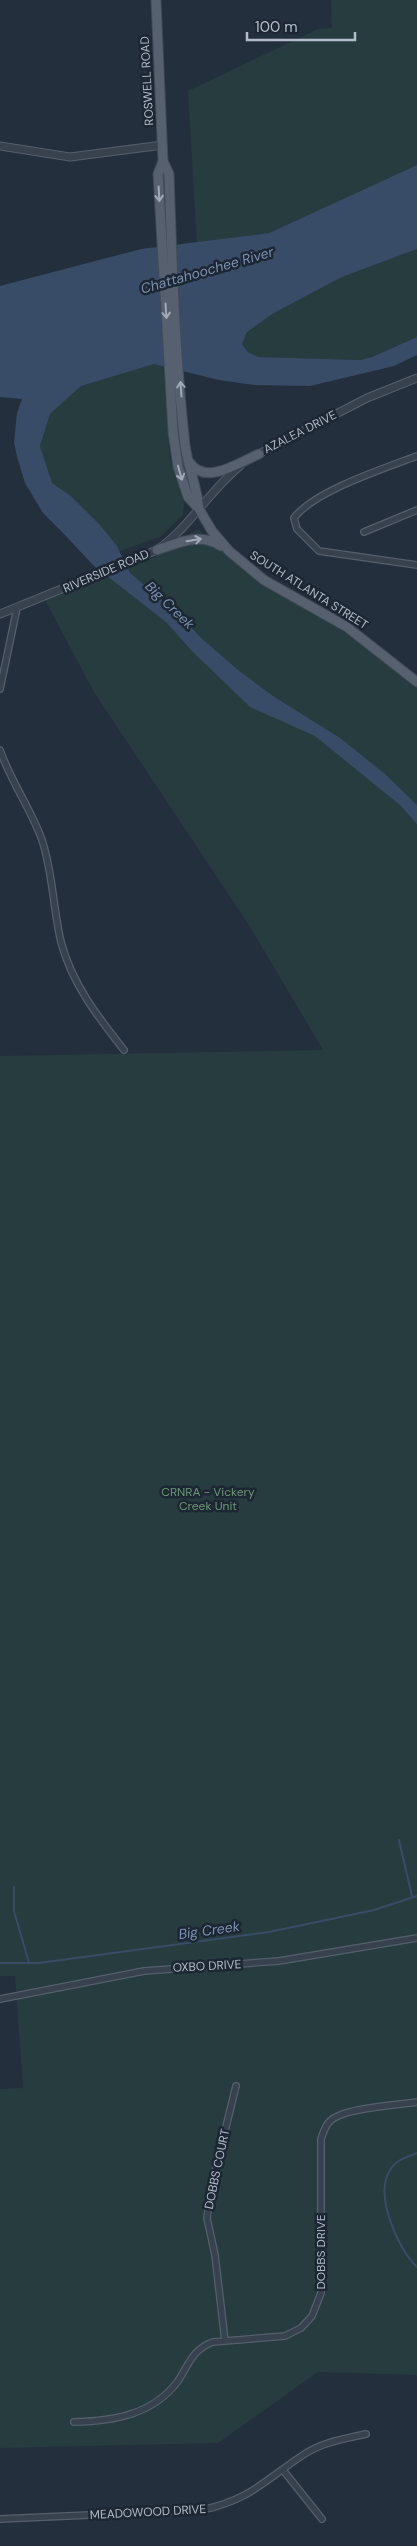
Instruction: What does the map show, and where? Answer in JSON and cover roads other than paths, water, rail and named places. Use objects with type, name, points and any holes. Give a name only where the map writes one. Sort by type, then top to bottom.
[{"type":"main road","name":"ROSWELL ROAD","points":[[156,0],[163,145],[163,161],[158,174],[160,227],[173,432]]},
{"type":"main road","name":"ROSWELL ROAD","points":[[163,161],[169,174],[184,438]]},
{"type":"main road","name":"SOUTH ATLANTA STREET","points":[[173,432],[182,480],[188,497],[199,509],[212,531],[229,551],[264,580],[347,627],[417,682]]},
{"type":"main road","name":"SOUTH ATLANTA STREET","points":[[184,438],[188,460],[198,492],[199,509]]},
{"type":"main road","points":[[188,460],[198,472],[210,474],[259,454]]},
{"type":"main road","points":[[158,550],[202,538],[213,541],[229,551]]},
{"type":"street","points":[[0,146],[70,157],[163,145]]},
{"type":"street","name":"AZALEA DRIVE","points":[[199,509],[230,473],[259,454],[368,398],[417,378]]},
{"type":"street","points":[[417,456],[326,495],[300,510],[294,518],[297,529],[319,551],[417,565]]},
{"type":"street","name":"RIVERSIDE ROAD","points":[[0,614],[158,550],[175,536],[199,509]]},
{"type":"street","points":[[364,532],[417,510]]},
{"type":"street","points":[[0,689],[17,608]]},
{"type":"street","points":[[0,750],[8,773],[30,812],[42,841],[61,940],[71,971],[79,988],[124,1050]]},
{"type":"street","name":"OXBO DRIVE","points":[[0,1999],[144,1971],[279,1961],[416,1940]]},
{"type":"street","name":"DOBBS COURT","points":[[225,2341],[215,2255],[207,2218],[212,2184],[236,2086]]},
{"type":"street","name":"DOBBS DRIVE","points":[[74,2422],[120,2418],[147,2407],[169,2392],[198,2349],[213,2342],[285,2336],[308,2322],[318,2306],[321,2293],[321,2139],[329,2122],[343,2114],[417,2102]]},
{"type":"street","name":"MEADOWOOD DRIVE","points":[[0,2520],[202,2510],[242,2498],[319,2446],[366,2434]]},
{"type":"street","points":[[283,2470],[322,2519]]},
{"type":"water","name":"Chattahoochee River","points":[[417,165],[417,249],[342,277],[274,313],[247,332],[242,344],[248,352],[258,357],[360,360],[372,357],[417,337],[417,355],[394,366],[310,386],[254,385],[219,380],[154,364],[81,386],[50,414],[40,446],[52,483],[71,496],[101,526],[117,546],[130,573],[182,617],[200,637],[238,670],[273,696],[340,738],[385,774],[417,805],[417,824],[400,805],[315,736],[250,707],[192,651],[166,622],[93,565],[43,513],[25,483],[14,443],[17,413],[22,399],[0,397],[0,286],[141,249],[269,233]]},
{"type":"waterway","points":[[399,1840],[412,1896]]},
{"type":"waterway","points":[[14,1887],[14,1911],[29,1963]]},
{"type":"waterway","name":"Big Creek","points":[[0,1963],[39,1963],[269,1932],[374,1910],[417,1896]]},
{"type":"waterway","points":[[417,2153],[394,2165],[385,2182],[387,2208],[396,2236],[417,2267]]},
{"type":"park label","name":"CRNRA - Vickery Creek Unit","points":[[208,1499]]}]
